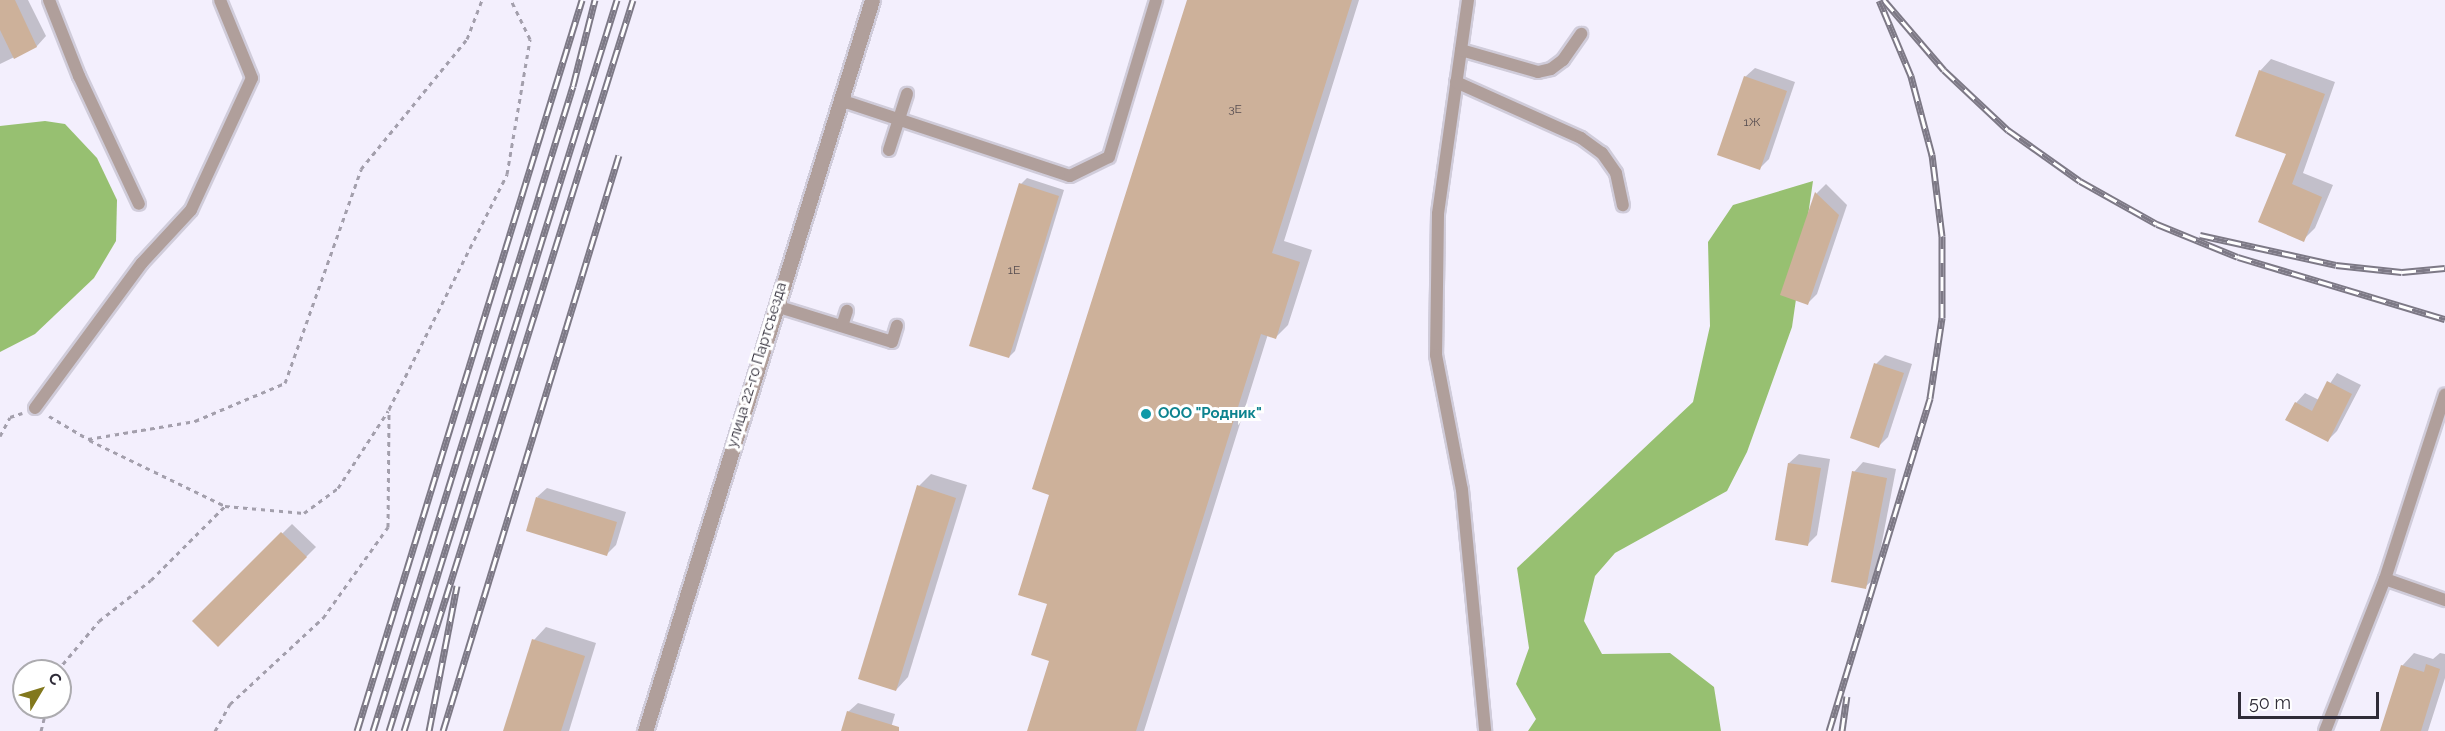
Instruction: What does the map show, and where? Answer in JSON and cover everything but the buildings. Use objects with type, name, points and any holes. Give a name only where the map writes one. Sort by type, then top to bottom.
[{"type":"street","name":"улица 22-го Партсъезда","points":[[645,731],[872,0]]},
{"type":"lane","points":[[49,0],[79,76],[139,204]]},
{"type":"lane","points":[[35,408],[142,263],[190,210],[252,78],[220,0]]},
{"type":"lane","points":[[840,100],[1070,176],[1109,157],[1156,0]]},
{"type":"lane","points":[[1468,0],[1438,214],[1436,356],[1462,490],[1485,731]]},
{"type":"lane","points":[[1461,50],[1538,72],[1551,69],[1563,60],[1581,34]]},
{"type":"lane","points":[[1456,82],[1581,138],[1602,153],[1616,173],[1623,205]]},
{"type":"lane","points":[[889,150],[907,94]]},
{"type":"lane","points":[[776,306],[892,342],[897,326]]},
{"type":"lane","points":[[842,326],[847,310]]},
{"type":"lane","points":[[2325,731],[2385,579],[2445,394]]},
{"type":"lane","points":[[2385,579],[2445,600]]},
{"type":"path","points":[[88,439],[195,421],[285,383],[361,169],[467,39],[482,0]]},
{"type":"path","points":[[0,436],[10,417],[35,408],[88,439],[225,506],[304,513],[338,488],[389,409],[507,174],[530,39],[511,0]]},
{"type":"path","points":[[215,731],[230,704],[323,618],[388,526],[389,409]]},
{"type":"path","points":[[67,659],[99,621],[151,580],[225,506]]},
{"type":"green space","points":[[45,121],[65,124],[97,158],[117,200],[116,241],[94,278],[35,334],[0,352],[0,126]]},
{"type":"green space","points":[[1813,181],[1792,327],[1747,452],[1727,491],[1615,553],[1595,576],[1584,621],[1602,654],[1670,653],[1714,687],[1721,731],[1528,731],[1536,719],[1516,684],[1529,648],[1517,568],[1693,402],[1710,326],[1708,242],[1733,205]]},
{"type":"railway","points":[[357,731],[582,0]]},
{"type":"railway","points":[[373,731],[573,86],[595,0]]},
{"type":"railway","points":[[389,731],[617,0]]},
{"type":"railway","points":[[404,731],[633,0]]},
{"type":"railway","points":[[1829,731],[1930,398],[1942,318],[1942,236],[1932,155],[1911,76],[1879,0]]},
{"type":"railway","points":[[1884,0],[1944,70],[2008,130],[2080,181],[2157,224],[2238,257],[2445,319]]},
{"type":"railway","points":[[443,731],[619,155]]},
{"type":"railway","points":[[2200,235],[2336,265],[2402,272],[2445,268]]},
{"type":"railway","points":[[429,731],[457,586]]},
{"type":"railway","points":[[1842,731],[1847,696]]},
{"type":"place","name":"ООО \"Родник\"","points":[[1146,414]]}]
